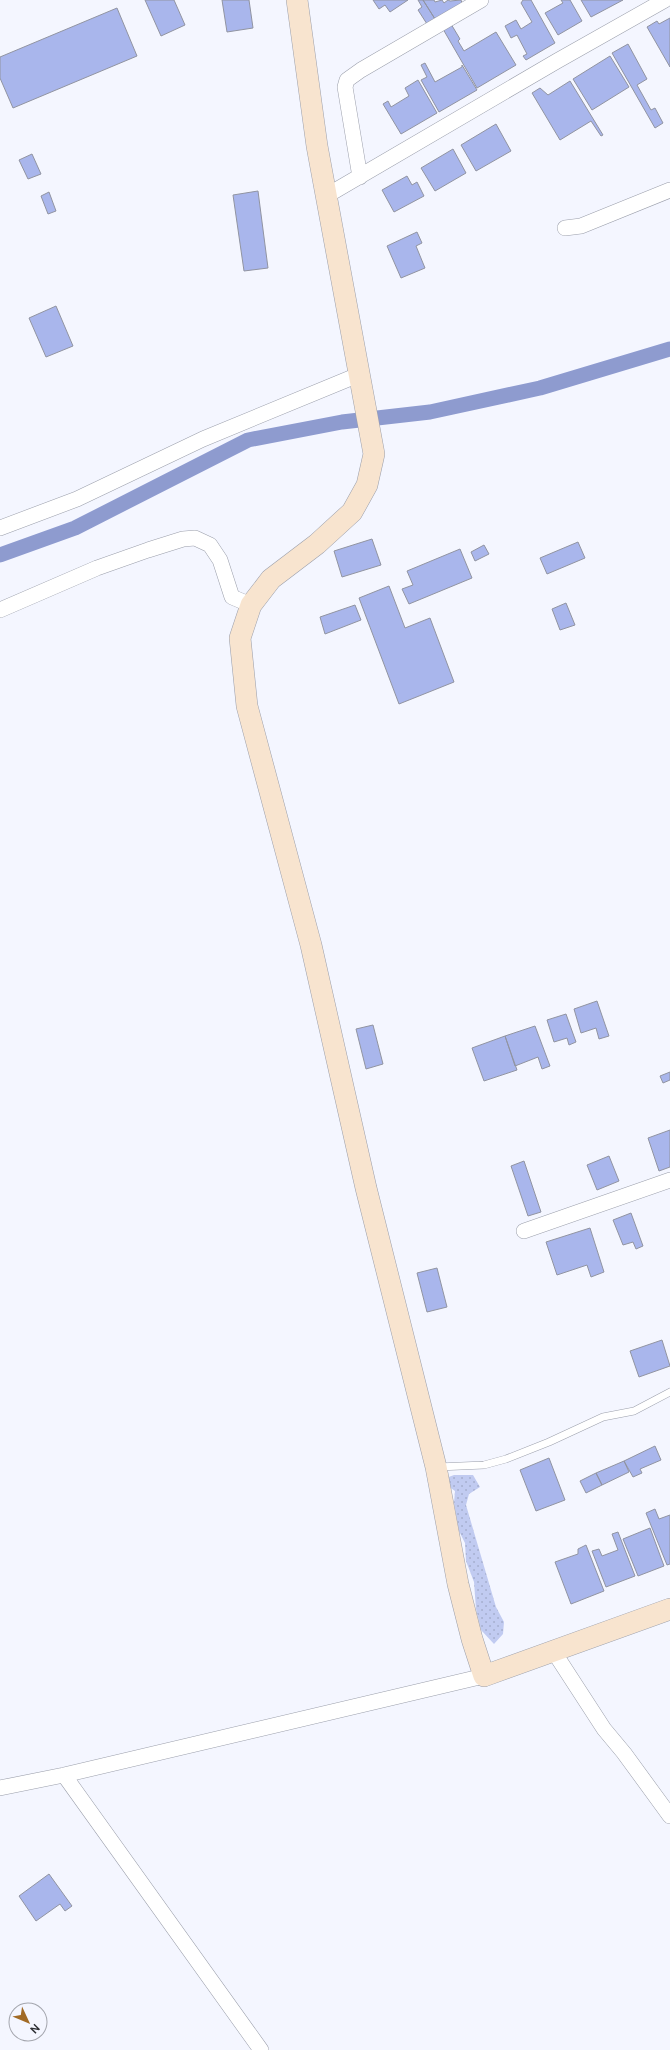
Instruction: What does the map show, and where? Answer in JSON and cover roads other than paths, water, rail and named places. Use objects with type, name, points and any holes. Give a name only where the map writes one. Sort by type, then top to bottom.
[{"type":"street","points":[[298,0],[317,146],[374,454],[367,485],[352,512],[317,544],[272,579],[250,605],[240,638],[247,706],[311,945],[366,1188],[436,1467],[458,1584],[472,1639],[484,1676]]},
{"type":"street","points":[[360,176],[345,87],[347,80],[351,76],[481,0]]},
{"type":"street","points":[[326,196],[556,61],[665,0]]},
{"type":"street","points":[[565,228],[581,226],[670,190]]},
{"type":"street","points":[[0,528],[77,499],[203,439],[360,381]]},
{"type":"street","points":[[0,610],[97,568],[183,539],[195,538],[210,545],[220,560],[232,597],[250,605]]},
{"type":"street","points":[[524,1232],[670,1180]]},
{"type":"street","points":[[0,1788],[64,1775],[484,1676],[670,1609]]},
{"type":"street","points":[[554,1652],[604,1729],[624,1752],[670,1816]]},
{"type":"street","points":[[64,1775],[261,2050]]},
{"type":"lane","points":[[436,1467],[484,1465],[506,1459],[549,1442],[603,1417],[634,1411],[670,1392]]},
{"type":"waterway","points":[[0,555],[75,528],[248,440],[342,422],[430,412],[540,388],[670,349]]}]
